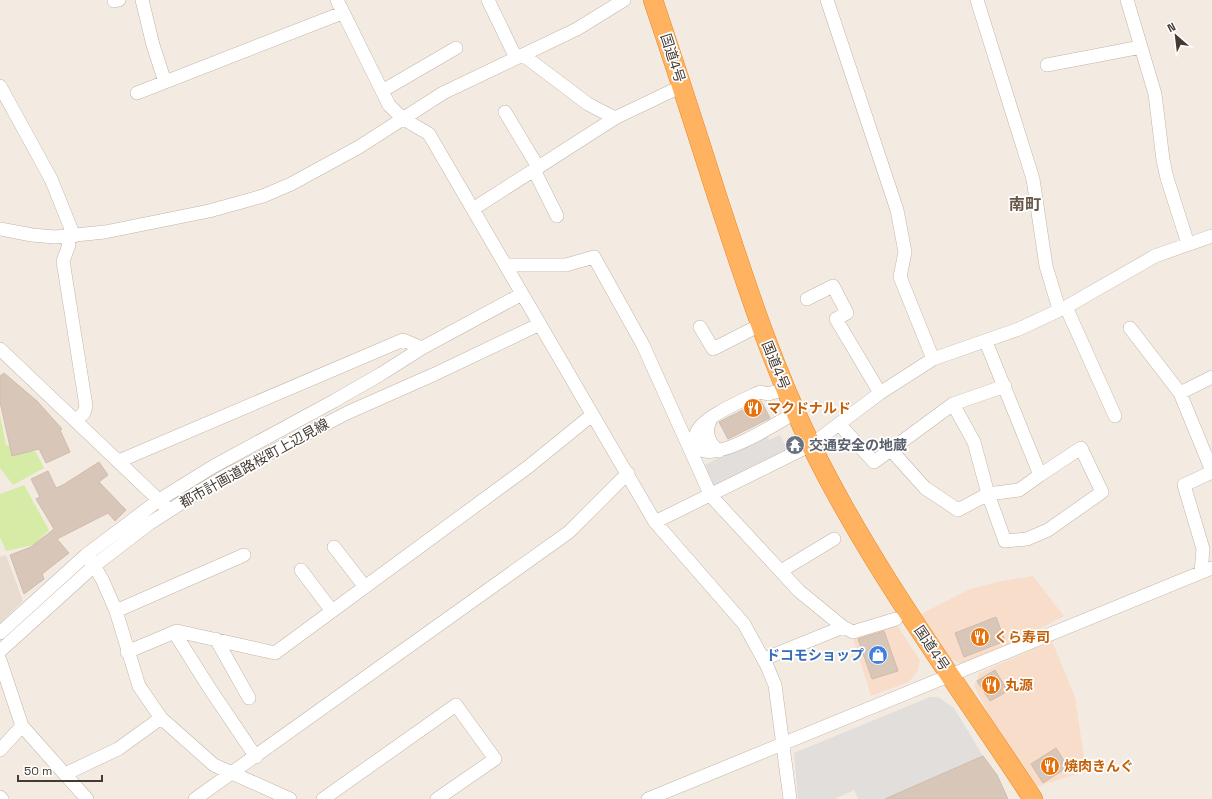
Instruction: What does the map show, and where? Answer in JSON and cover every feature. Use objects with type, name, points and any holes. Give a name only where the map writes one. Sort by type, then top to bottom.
[{"type":"highway","name":"国道4号","points":[[653,0],[760,325],[785,389],[811,445],[836,493],[871,554],[950,676],[1033,799]]},
{"type":"street","points":[[142,0],[153,45],[165,82]]},
{"type":"street","points":[[337,0],[342,13],[389,105],[402,118],[430,134],[592,415],[656,522],[744,624],[764,659],[775,685],[790,799]]},
{"type":"street","points":[[488,0],[519,56],[588,104],[615,118]]},
{"type":"street","points":[[0,229],[32,235],[70,236],[105,232],[209,211],[262,196],[291,184],[359,147],[443,93],[577,29],[624,0]]},
{"type":"street","points":[[827,0],[897,210],[905,252],[900,277],[933,359]]},
{"type":"street","points":[[977,0],[1033,180],[1046,266],[1063,308],[1115,416]]},
{"type":"street","points":[[1128,0],[1155,94],[1163,160],[1167,178],[1188,244]]},
{"type":"street","points":[[137,93],[342,13]]},
{"type":"street","points":[[1047,66],[1141,46]]},
{"type":"street","points":[[382,91],[456,48]]},
{"type":"street","points":[[0,86],[51,179],[70,236],[69,245],[63,261],[86,406],[84,413],[76,420]]},
{"type":"street","points":[[473,209],[615,118],[682,86]]},
{"type":"street","points":[[506,112],[536,168],[557,216]]},
{"type":"street","points":[[656,522],[811,445],[880,393],[933,359],[986,342],[1019,329],[1063,308],[1155,256],[1212,236]]},
{"type":"street","points":[[506,265],[566,265],[594,257],[642,345],[711,496],[799,591],[843,627],[853,632],[896,619]]},
{"type":"street","points":[[807,299],[832,286],[847,313],[836,319],[880,393]]},
{"type":"street","name":"都市計画道路桜町上辺見線","points":[[0,633],[86,555],[159,500],[214,466],[381,374],[422,348],[522,294]]},
{"type":"street","name":"都市計画道路桜町上辺見線","points":[[0,651],[95,565],[169,510],[227,475],[349,412],[435,374],[540,324]]},
{"type":"street","points":[[700,327],[713,349],[760,325]]},
{"type":"street","points":[[648,799],[1207,570],[1184,486],[1212,472],[1207,443],[1180,393],[1130,328]]},
{"type":"street","points":[[119,461],[403,340],[422,348]]},
{"type":"street","points":[[986,342],[1040,475]]},
{"type":"street","points":[[0,349],[169,510]]},
{"type":"street","points":[[1180,393],[1212,377]]},
{"type":"street","points":[[839,424],[874,462],[953,404],[1005,386]]},
{"type":"street","points":[[785,389],[768,394],[760,392],[712,417],[699,427],[696,434],[697,442],[704,451],[711,453],[719,451],[731,447],[796,412]]},
{"type":"street","points":[[890,450],[925,488],[958,510],[988,494],[1019,490],[1081,448],[1102,492],[1048,530],[1027,539],[1005,541],[988,494],[974,442],[953,404]]},
{"type":"street","points":[[127,652],[178,631],[275,653],[528,467],[592,415]]},
{"type":"street","points":[[195,799],[256,757],[569,532],[628,473]]},
{"type":"street","points":[[781,571],[834,539]]},
{"type":"street","points":[[334,547],[366,587]]},
{"type":"street","points":[[86,555],[95,565],[116,611],[127,652],[139,686],[161,718],[214,765],[290,799]]},
{"type":"street","points":[[116,611],[244,555]]},
{"type":"street","points":[[301,570],[332,611]]},
{"type":"street","points":[[764,659],[843,627]]},
{"type":"street","points":[[174,632],[256,757]]},
{"type":"street","points":[[216,640],[248,698]]},
{"type":"street","points":[[0,660],[22,726],[87,799]]},
{"type":"street","points":[[323,799],[456,705],[495,759],[437,799]]},
{"type":"street","points":[[65,774],[118,749],[161,718]]},
{"type":"street","points":[[0,750],[22,726]]},
{"type":"shaded area","points":[[766,433],[769,440],[780,435],[788,450],[714,488],[705,465]]},
{"type":"shaded area","points":[[6,555],[23,601],[0,623],[0,557]]},
{"type":"shaded area","points":[[1033,576],[1064,616],[1041,628],[1043,631],[962,664],[951,659],[921,614],[970,589],[1001,581]]},
{"type":"shaded area","points":[[895,622],[920,660],[918,670],[909,682],[871,696],[852,636]]},
{"type":"shaded area","points":[[1052,641],[1075,697],[1086,771],[1036,787],[989,715],[974,686],[979,673]]},
{"type":"shaded area","points":[[930,697],[938,697],[954,708],[983,756],[885,799],[858,799],[854,790],[835,799],[798,799],[794,753]]},
{"type":"green space","points":[[0,415],[6,445],[36,452],[44,468],[13,485],[0,468]]},
{"type":"green space","points":[[24,485],[49,530],[34,545],[6,551],[0,537],[0,494]]},
{"type":"building","points":[[4,373],[37,401],[62,429],[60,430],[70,452],[46,463],[39,449],[12,456],[0,402],[0,376]]},
{"type":"building","name":"マクドナルド","points":[[761,401],[770,418],[728,439],[719,422]]},
{"type":"building","points":[[99,462],[108,475],[99,482],[126,510],[115,521],[108,513],[57,539],[69,553],[42,574],[44,579],[24,594],[10,555],[31,547],[54,529],[36,499],[40,497],[31,479],[48,471],[56,488]]},
{"type":"building","name":"くら寿司","points":[[996,617],[1005,641],[964,657],[955,633]]},
{"type":"building","name":"ドコモショップ","points":[[884,631],[898,671],[872,679],[858,639]]},
{"type":"building","name":"丸源","points":[[995,670],[1008,691],[990,701],[977,681]]},
{"type":"building","name":"焼肉きんぐ","points":[[1056,748],[1068,767],[1043,783],[1031,764]]},
{"type":"building","points":[[983,756],[997,775],[1008,799],[885,799]]},
{"type":"place","name":"マクドナルド","points":[[753,408]]},
{"type":"place","name":"交通安全の地蔵","points":[[795,445]]},
{"type":"place","name":"くら寿司","points":[[980,637]]},
{"type":"place","name":"ドコモショップ","points":[[878,655]]},
{"type":"place","name":"丸源","points":[[991,685]]},
{"type":"place","name":"焼肉きんぐ","points":[[1050,766]]},
{"type":"district","name":"南町","points":[[1025,204]]}]
